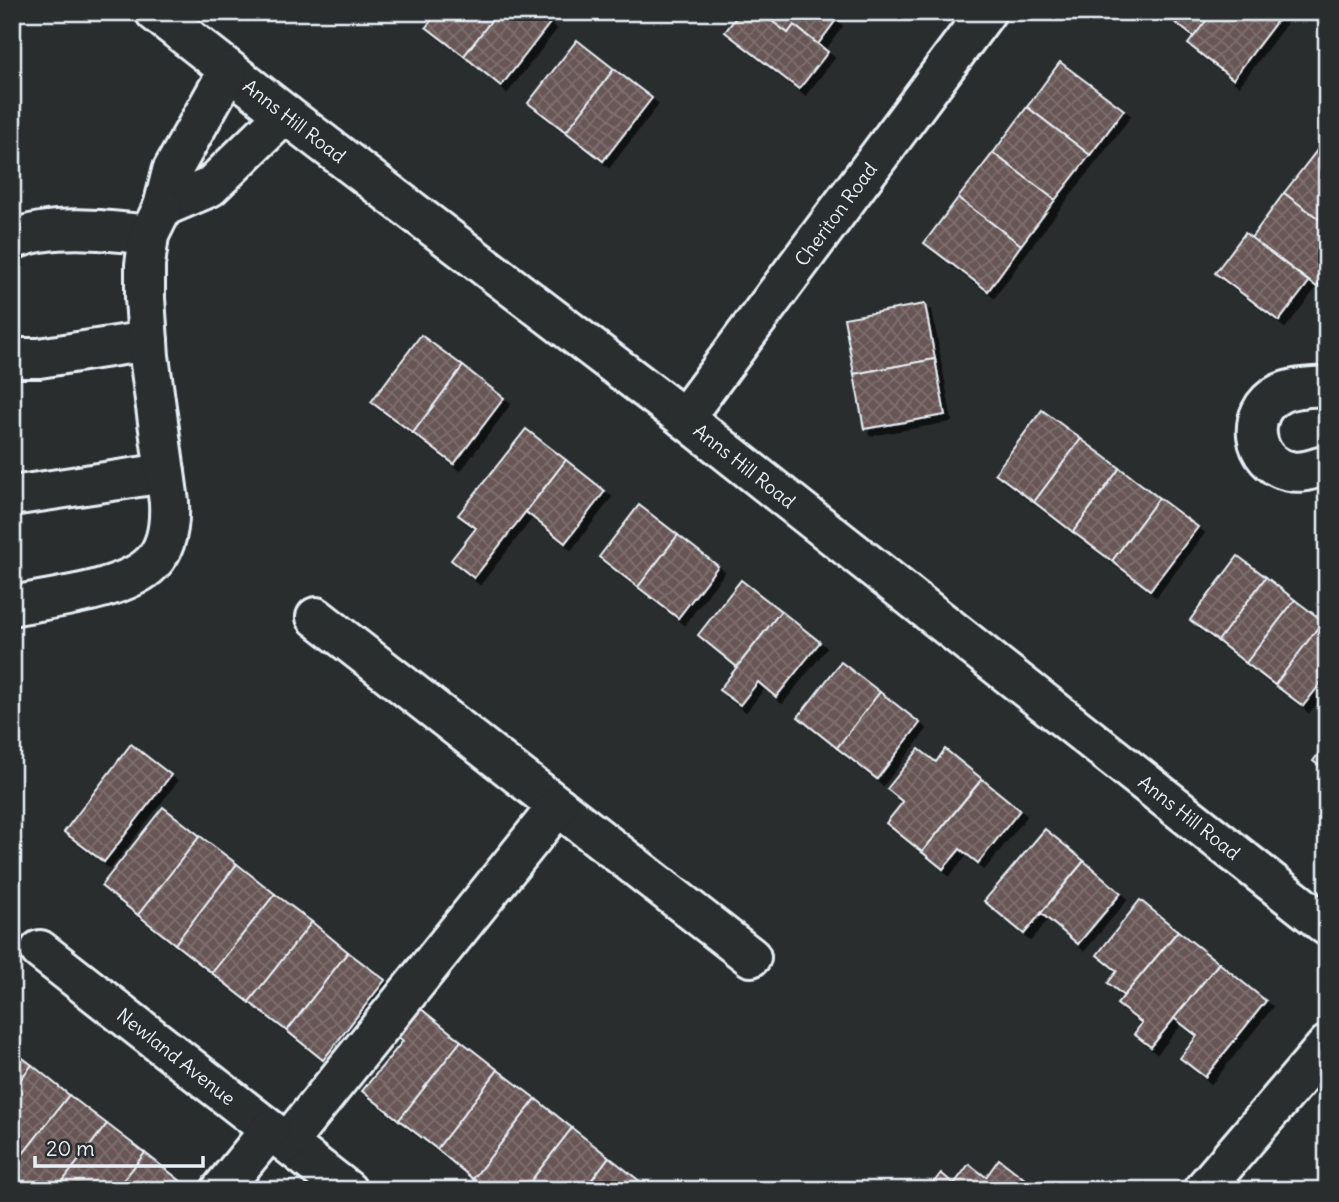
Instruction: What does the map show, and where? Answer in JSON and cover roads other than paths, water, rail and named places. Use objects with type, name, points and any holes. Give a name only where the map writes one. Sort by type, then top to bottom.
[{"type":"street","name":"Anns Hill Road","points":[[155,12],[228,71],[684,418],[1327,926]]},
{"type":"street","name":"Cheriton Road","points":[[684,418],[986,12]]},
{"type":"street","points":[[12,606],[122,582],[153,563],[167,536],[170,518],[148,341],[145,265],[172,171],[228,71]]},
{"type":"street","points":[[12,240],[39,232],[107,230],[156,221],[210,187],[285,114]]},
{"type":"street","points":[[12,358],[39,358],[148,341]]},
{"type":"street","points":[[1327,386],[1293,389],[1269,400],[1261,411],[1256,436],[1259,449],[1277,467],[1304,471],[1327,465]]},
{"type":"street","points":[[12,496],[165,473]]},
{"type":"street","points":[[316,617],[751,957]]},
{"type":"street","points":[[221,1190],[278,1136],[558,806]]},
{"type":"street","name":"Newland Avenue","points":[[40,950],[347,1190]]},
{"type":"street","points":[[1203,1190],[1327,1045]]}]
